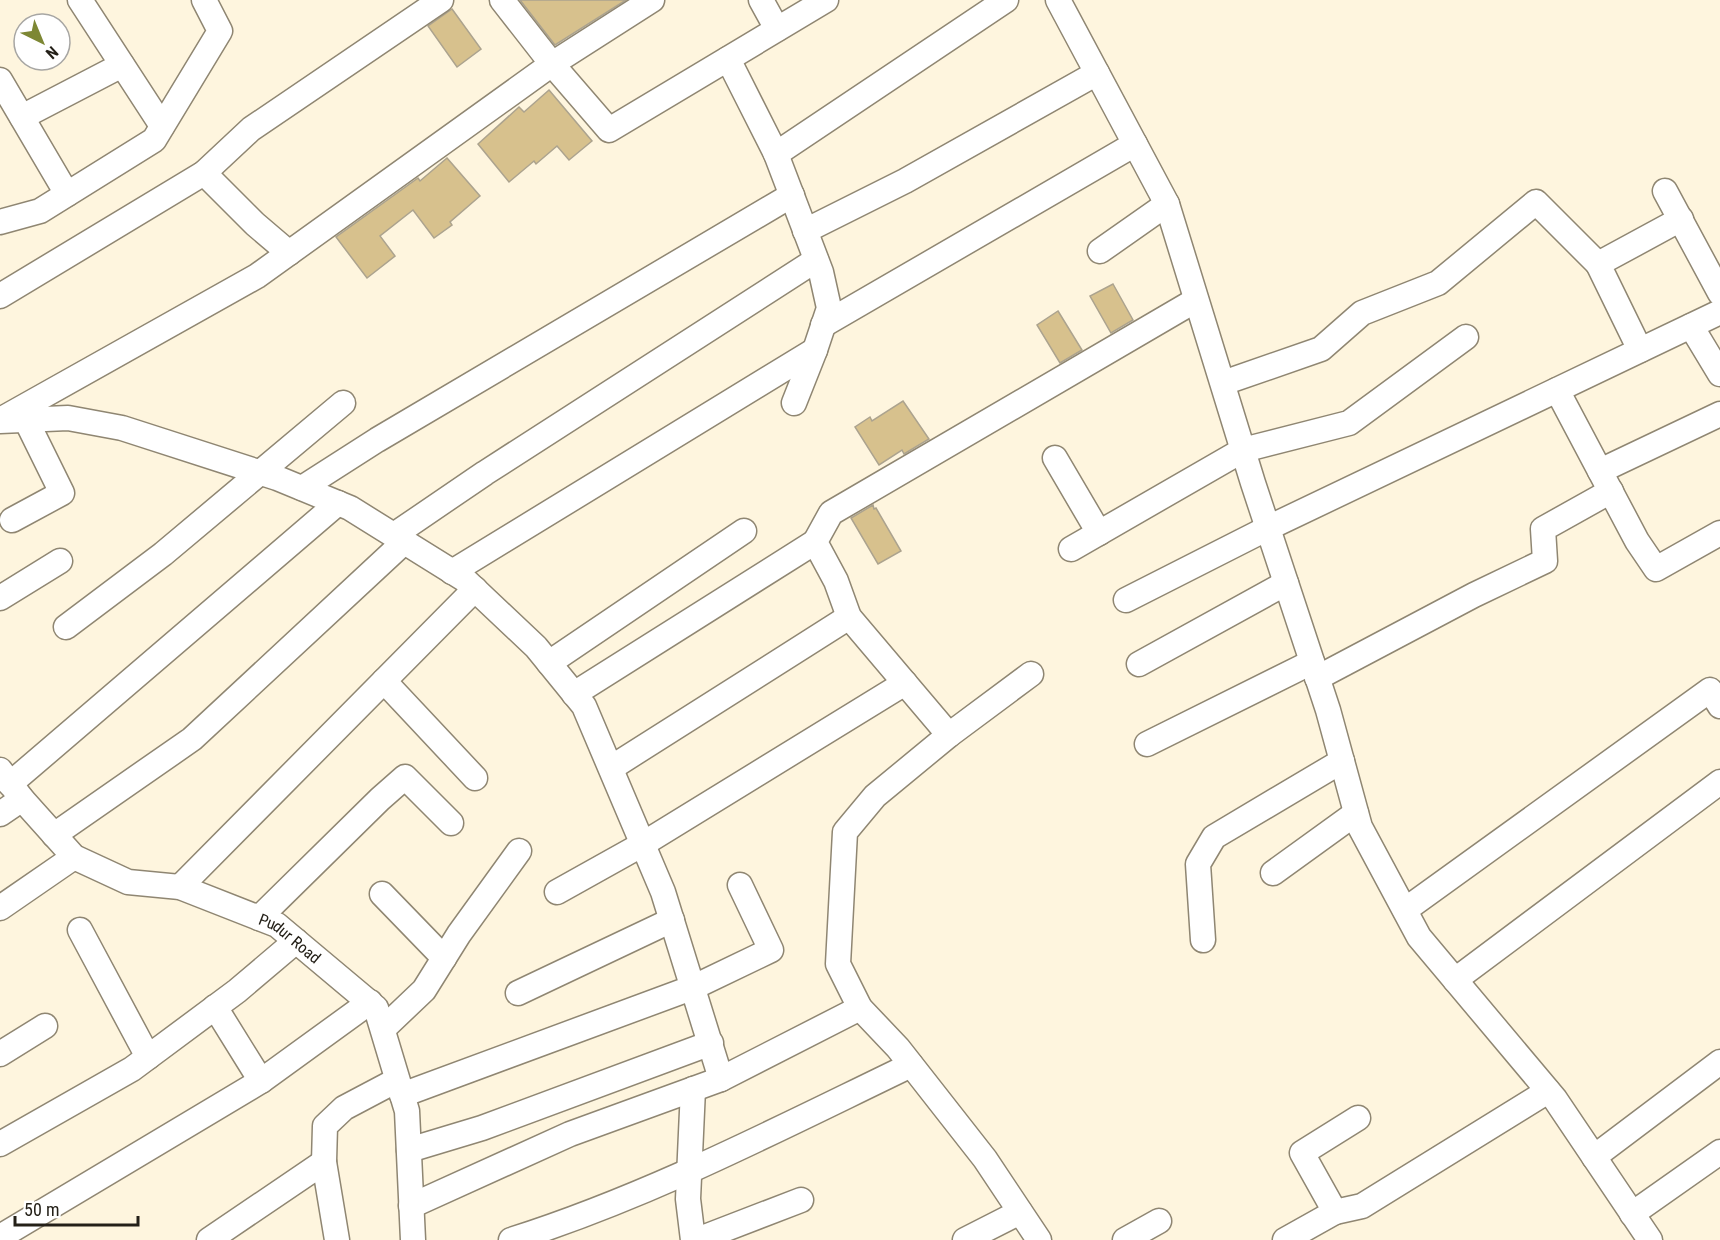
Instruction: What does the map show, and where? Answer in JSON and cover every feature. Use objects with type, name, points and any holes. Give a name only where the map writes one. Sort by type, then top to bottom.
[{"type":"street","points":[[80,0],[162,126]]},
{"type":"street","points":[[0,222],[40,211],[154,140],[220,31],[204,0]]},
{"type":"street","points":[[0,296],[204,173],[251,129],[441,0]]},
{"type":"street","points":[[502,0],[552,64],[609,130],[826,0]]},
{"type":"street","points":[[0,421],[257,276],[552,64],[652,0]]},
{"type":"street","points":[[760,0],[777,29]]},
{"type":"street","points":[[776,154],[1006,0]]},
{"type":"street","points":[[1061,1],[1167,204],[1314,670],[1360,826],[1419,937],[1548,1091],[1650,1240]]},
{"type":"street","points":[[728,59],[776,154],[816,260],[829,308],[794,403]]},
{"type":"street","points":[[22,117],[122,65]]},
{"type":"street","points":[[805,231],[905,181],[1097,73]]},
{"type":"street","points":[[0,80],[67,194]]},
{"type":"street","points":[[823,325],[1135,144]]},
{"type":"street","points":[[204,173],[255,224],[289,253]]},
{"type":"street","points":[[1665,190],[1720,293]]},
{"type":"street","points":[[302,488],[377,440],[792,195]]},
{"type":"street","points":[[1222,383],[1322,349],[1362,313],[1438,283],[1536,202],[1598,264],[1640,350]]},
{"type":"street","points":[[1100,251],[1167,204]]},
{"type":"street","points":[[1598,264],[1681,219]]},
{"type":"street","points":[[54,835],[192,739],[399,538],[485,472],[816,260]]},
{"type":"street","points":[[574,694],[815,542],[831,513],[1196,300]]},
{"type":"street","points":[[1126,600],[1268,528],[1720,312]]},
{"type":"street","points":[[1691,326],[1720,374]]},
{"type":"street","points":[[1071,549],[1243,450],[1349,423],[1466,337]]},
{"type":"street","points":[[452,572],[815,350]]},
{"type":"street","points":[[1557,390],[1637,541],[1656,569],[1720,533]]},
{"type":"street","points":[[66,627],[163,554],[343,403]]},
{"type":"street","points":[[1147,744],[1314,670],[1545,561],[1543,529],[1606,481],[1720,414]]},
{"type":"street","points":[[0,421],[68,418],[122,428],[261,473],[351,508],[452,572],[475,590],[536,647],[584,706],[663,892],[721,1079]]},
{"type":"street","points":[[12,520],[62,494],[26,420]]},
{"type":"street","points":[[1055,458],[1099,533]]},
{"type":"street","points":[[0,814],[11,784],[338,503]]},
{"type":"street","points":[[549,663],[744,531]]},
{"type":"street","points":[[815,542],[836,581],[849,617],[949,735]]},
{"type":"street","points":[[0,598],[60,561]]},
{"type":"street","points":[[1139,664],[1286,583]]},
{"type":"street","points":[[180,887],[475,590]]},
{"type":"street","points":[[611,768],[849,617]]},
{"type":"street","points":[[1031,674],[949,735],[875,796],[845,832],[838,963],[860,1008],[911,1065],[985,1159],[1039,1240]]},
{"type":"street","points":[[384,681],[475,778]]},
{"type":"street","points":[[557,892],[643,844],[905,682]]},
{"type":"street","points":[[1405,910],[1710,690],[1719,703]]},
{"type":"street","points":[[1203,940],[1198,864],[1214,837],[1342,761]]},
{"type":"street","points":[[259,918],[405,777],[451,823]]},
{"type":"street","points":[[1455,980],[1720,782]]},
{"type":"street","name":"Pudur Road","points":[[11,784],[74,857],[128,882],[180,887],[277,925],[376,1008],[407,1111],[413,1240]]},
{"type":"street","points":[[1273,873],[1356,813]]},
{"type":"street","points":[[382,1029],[424,990],[459,934],[519,851]]},
{"type":"street","points":[[0,908],[74,857]]},
{"type":"street","points":[[337,1240],[324,1162],[325,1126],[344,1108],[694,987],[771,950],[740,885]]},
{"type":"street","points":[[382,894],[444,958]]},
{"type":"street","points":[[518,993],[672,920]]},
{"type":"street","points":[[80,930],[147,1058]]},
{"type":"street","points":[[0,1144],[132,1069],[215,1007],[297,941]]},
{"type":"street","points":[[0,1237],[261,1081],[370,1002]]},
{"type":"street","points":[[215,1007],[261,1081]]},
{"type":"street","points":[[411,1206],[570,1134],[721,1079],[860,1008]]},
{"type":"street","points":[[0,1054],[45,1026]]},
{"type":"street","points":[[409,1150],[482,1128],[711,1043]]},
{"type":"street","points":[[1594,1157],[1720,1062]]},
{"type":"street","points":[[511,1240],[557,1225],[689,1171],[911,1065]]},
{"type":"street","points":[[693,1089],[688,1199],[695,1240],[801,1200]]},
{"type":"street","points":[[1285,1240],[1335,1212],[1362,1206],[1548,1091]]},
{"type":"street","points":[[1335,1212],[1302,1153],[1358,1118]]},
{"type":"street","points":[[1632,1214],[1720,1152]]},
{"type":"street","points":[[209,1240],[324,1162]]},
{"type":"street","points":[[965,1240],[1020,1212]]},
{"type":"street","points":[[1125,1240],[1159,1221]]},
{"type":"building","points":[[520,0],[626,0],[555,45]]},
{"type":"building","points":[[452,9],[481,49],[457,67],[428,26]]},
{"type":"building","points":[[549,90],[592,141],[569,160],[557,146],[509,182],[478,144],[519,107],[524,112]]},
{"type":"building","points":[[447,158],[480,196],[450,222],[452,225],[434,238],[413,210],[380,236],[395,256],[367,278],[336,237],[418,178],[420,181]]},
{"type":"building","points":[[1113,284],[1133,320],[1111,333],[1090,296]]},
{"type":"building","points":[[1058,311],[1082,350],[1060,363],[1037,325]]},
{"type":"building","points":[[903,401],[929,439],[904,454],[902,450],[879,465],[855,427],[870,417],[872,421]]},
{"type":"building","points":[[873,505],[901,551],[878,564],[851,518]]}]
